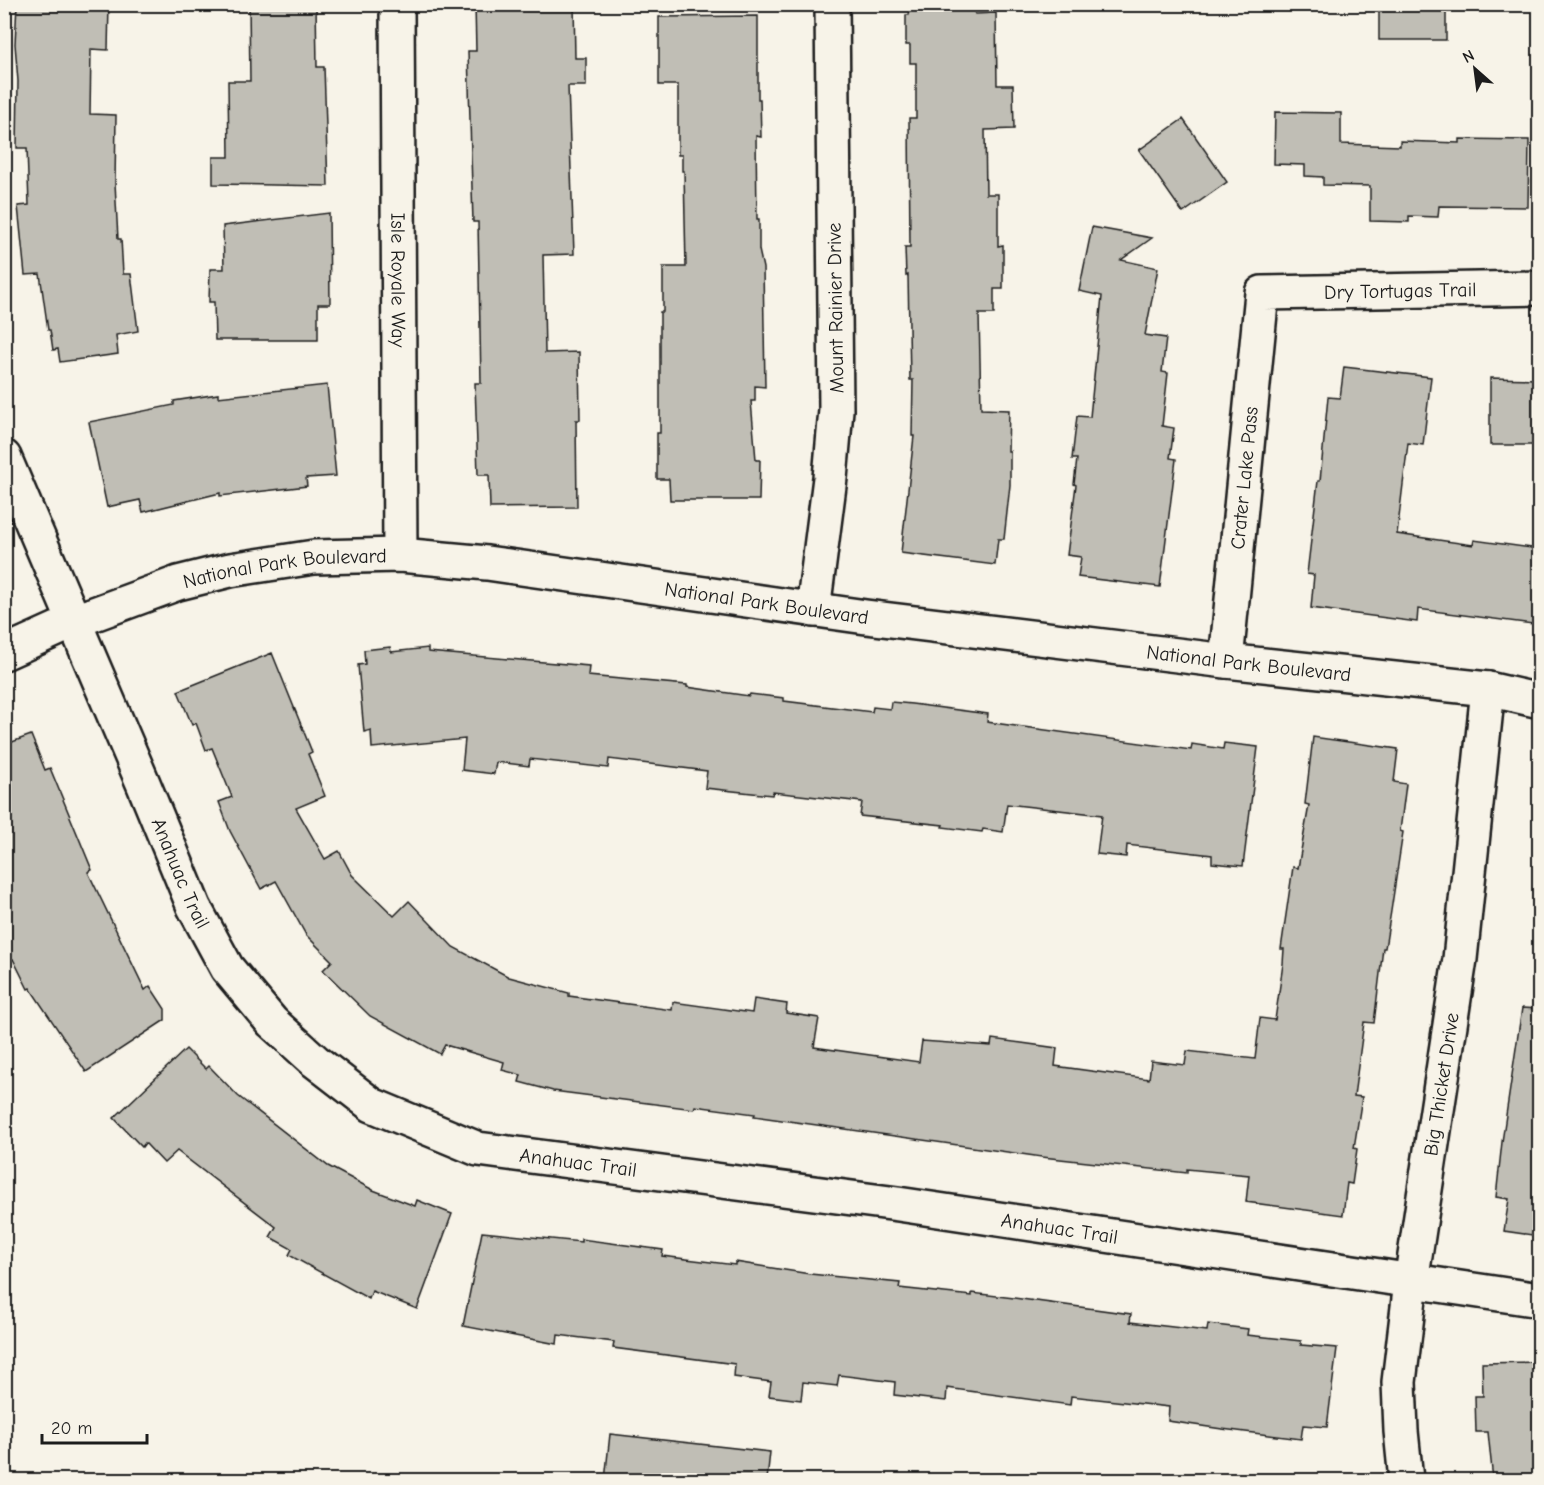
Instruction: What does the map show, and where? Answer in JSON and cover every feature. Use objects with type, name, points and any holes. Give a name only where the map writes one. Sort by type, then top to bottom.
[{"type":"street","name":"Isle Royale Way","points":[[397,4],[400,555]]},
{"type":"street","name":"Mount Rainier Drive","points":[[813,610],[830,478],[836,410],[832,4]]},
{"type":"street","name":"Dry Tortugas Trail","points":[[1262,293],[1539,288]]},
{"type":"street","name":"Crater Lake Pass","points":[[1226,661],[1262,293]]},
{"type":"street","name":"Anahuac Trail","points":[[4,458],[75,621],[194,907],[227,968],[272,1022],[315,1061],[372,1105],[478,1149],[898,1204],[1539,1300]]},
{"type":"street","name":"National Park Boulevard","points":[[4,653],[75,621],[178,583],[230,570],[314,557],[400,555],[487,563],[813,610],[1226,661],[1488,689],[1539,701]]},
{"type":"street","name":"Big Thicket Drive","points":[[1406,1480],[1399,1383],[1460,959],[1488,689]]},
{"type":"building","points":[[17,4],[109,4],[108,50],[91,49],[90,114],[116,115],[115,183],[118,239],[121,239],[123,274],[131,274],[138,331],[116,335],[118,354],[60,362],[58,349],[53,350],[50,330],[48,330],[40,274],[25,275],[18,206],[29,205],[27,148],[17,148],[18,81],[15,44]]},
{"type":"building","points":[[249,4],[316,4],[317,67],[324,67],[328,186],[213,184],[213,157],[229,157],[228,81],[250,81]]},
{"type":"building","points":[[475,4],[574,4],[575,58],[586,58],[586,86],[568,86],[574,254],[543,255],[545,353],[579,352],[580,420],[576,420],[577,507],[490,508],[489,475],[478,475],[475,383],[481,383],[478,222],[473,222],[468,51],[476,51]]},
{"type":"building","points":[[1379,4],[1446,4],[1446,40],[1379,40]]},
{"type":"building","points":[[974,6],[975,14],[996,13],[997,85],[1013,85],[1014,129],[985,130],[986,194],[998,194],[998,246],[1003,245],[1003,289],[994,289],[994,314],[979,314],[981,409],[1009,410],[1008,451],[1010,451],[1010,485],[1004,539],[998,539],[995,565],[901,553],[914,436],[912,436],[913,380],[910,380],[908,275],[906,276],[905,247],[910,247],[909,118],[916,118],[916,63],[910,63],[910,45],[906,45],[906,15],[909,15],[910,7]]},
{"type":"building","points":[[758,16],[758,99],[760,99],[761,137],[756,136],[757,219],[759,219],[759,250],[763,268],[765,387],[755,386],[755,401],[751,401],[756,460],[760,460],[759,500],[670,500],[669,479],[657,479],[657,433],[660,433],[660,312],[663,312],[663,267],[686,267],[684,171],[682,171],[682,155],[678,155],[678,85],[659,85],[659,17]]},
{"type":"building","points":[[1275,112],[1341,113],[1341,144],[1400,146],[1400,141],[1460,143],[1460,139],[1529,140],[1528,207],[1439,206],[1438,217],[1409,216],[1409,222],[1370,221],[1370,186],[1323,185],[1323,177],[1305,176],[1305,165],[1274,164]]},
{"type":"building","points":[[1183,119],[1227,182],[1183,213],[1139,150]]},
{"type":"building","points":[[329,213],[330,304],[318,304],[318,340],[215,340],[214,302],[209,302],[210,269],[224,269],[223,226]]},
{"type":"building","points":[[1092,227],[1152,238],[1121,260],[1158,268],[1145,335],[1166,338],[1162,372],[1168,373],[1162,426],[1174,428],[1170,458],[1176,459],[1160,587],[1078,577],[1081,557],[1067,555],[1076,485],[1074,484],[1077,459],[1072,459],[1077,416],[1090,417],[1102,296],[1079,291]]},
{"type":"building","points":[[1344,367],[1431,377],[1423,445],[1408,443],[1397,534],[1473,545],[1474,540],[1539,549],[1533,624],[1418,609],[1417,622],[1311,608],[1314,575],[1307,574],[1318,481],[1320,481],[1328,397],[1340,398]]},
{"type":"building","points":[[1490,378],[1539,379],[1539,445],[1490,445]]},
{"type":"building","points":[[327,385],[336,476],[306,478],[307,486],[220,496],[220,493],[143,512],[140,500],[107,507],[89,422],[174,405],[174,401],[218,394],[218,397]]},
{"type":"building","points":[[390,647],[391,652],[428,648],[428,652],[589,666],[588,676],[687,685],[687,687],[749,696],[750,694],[784,698],[784,701],[872,712],[873,707],[890,709],[891,702],[912,704],[988,714],[987,722],[1191,750],[1192,744],[1223,749],[1224,743],[1258,747],[1243,866],[1212,863],[1212,855],[1127,845],[1126,857],[1097,854],[1102,815],[1007,804],[1003,832],[983,829],[982,832],[942,827],[943,825],[860,816],[862,802],[773,792],[772,795],[705,788],[707,771],[609,759],[608,768],[530,759],[529,766],[496,762],[494,774],[462,770],[465,739],[372,748],[371,730],[364,732],[358,665],[365,664],[364,650]]},
{"type":"building","points":[[272,653],[312,752],[308,754],[325,796],[296,808],[325,859],[339,851],[352,875],[394,916],[409,901],[453,947],[509,977],[569,993],[569,996],[672,1010],[673,1002],[752,1013],[754,999],[787,1004],[786,1013],[819,1018],[814,1047],[919,1062],[922,1041],[991,1046],[992,1039],[1057,1048],[1055,1066],[1149,1079],[1151,1061],[1185,1065],[1187,1051],[1255,1059],[1260,1018],[1275,1020],[1283,964],[1284,949],[1281,949],[1293,867],[1298,868],[1309,805],[1305,804],[1313,737],[1398,749],[1394,782],[1406,784],[1400,831],[1403,832],[1385,948],[1383,948],[1374,1023],[1364,1022],[1354,1096],[1362,1097],[1354,1148],[1357,1149],[1352,1184],[1347,1183],[1343,1215],[1246,1202],[1249,1175],[1187,1169],[1187,1173],[1042,1157],[754,1116],[755,1114],[695,1106],[694,1109],[553,1091],[519,1082],[521,1075],[502,1070],[504,1062],[445,1045],[440,1054],[370,1016],[323,970],[332,961],[306,935],[276,881],[261,889],[230,831],[219,802],[232,797],[212,748],[206,750],[196,723],[192,725],[178,691]]},
{"type":"building","points":[[31,735],[45,770],[50,768],[92,870],[88,872],[145,990],[150,986],[165,1009],[165,1020],[86,1072],[30,988],[28,989],[13,959],[4,963],[4,745]]},
{"type":"building","points":[[1522,1008],[1539,1009],[1539,1236],[1504,1231],[1509,1199],[1496,1197]]},
{"type":"building","points":[[186,1049],[206,1069],[209,1066],[238,1096],[328,1166],[373,1190],[415,1206],[417,1200],[452,1214],[417,1309],[372,1291],[369,1299],[289,1255],[292,1249],[270,1237],[276,1227],[177,1151],[164,1163],[145,1143],[142,1147],[114,1118]]},
{"type":"building","points":[[482,1232],[581,1242],[581,1239],[663,1250],[662,1256],[735,1265],[735,1262],[810,1274],[900,1283],[899,1288],[972,1296],[972,1293],[1131,1314],[1130,1322],[1207,1331],[1208,1324],[1248,1329],[1247,1335],[1301,1341],[1301,1345],[1337,1348],[1327,1427],[1303,1425],[1301,1439],[1168,1421],[1169,1407],[1071,1396],[1070,1405],[947,1388],[946,1401],[894,1395],[895,1382],[839,1375],[837,1386],[803,1382],[801,1400],[769,1396],[771,1382],[734,1377],[735,1364],[613,1348],[614,1342],[558,1335],[557,1344],[463,1326]]},
{"type":"building","points":[[1539,1362],[1539,1480],[1493,1480],[1488,1432],[1476,1432],[1475,1396],[1483,1396],[1482,1363]]},
{"type":"building","points":[[610,1434],[770,1452],[767,1480],[605,1480]]}]
